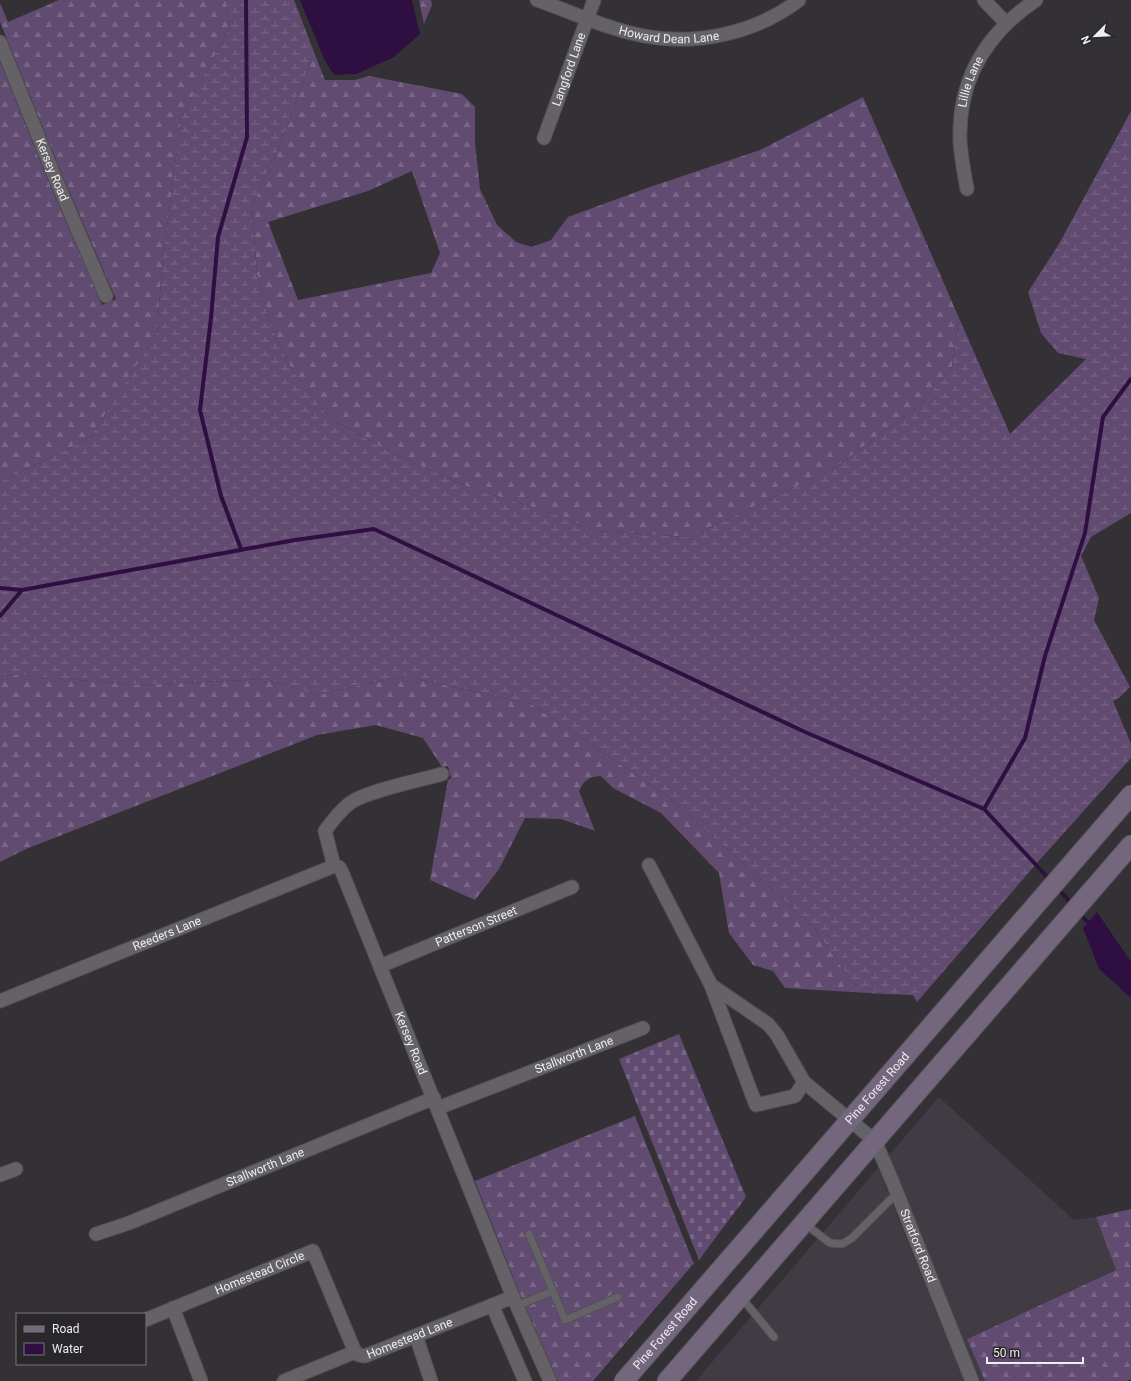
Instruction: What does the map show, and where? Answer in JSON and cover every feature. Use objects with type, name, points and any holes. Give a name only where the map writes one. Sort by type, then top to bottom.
[{"type":"main road","name":"Pine Forest Road","points":[[624,1381],[1131,795]]},
{"type":"main road","points":[[667,1381],[1131,845]]},
{"type":"street","name":"Howard Dean Lane","points":[[537,0],[642,36],[672,39],[696,38],[731,32],[754,26],[775,16],[799,0]]},
{"type":"street","name":"Langford Lane","points":[[544,138],[594,0]]},
{"type":"street","points":[[984,0],[1006,23]]},
{"type":"street","name":"Lillie Lane","points":[[967,189],[960,141],[964,98],[980,58],[1006,23],[1015,14],[1036,0]]},
{"type":"street","name":"Kersey Road","points":[[0,42],[54,175],[106,296]]},
{"type":"street","name":"Kersey Road","points":[[442,774],[375,793],[351,802],[333,820],[325,831],[334,866],[339,867],[342,872],[515,1301],[550,1381]]},
{"type":"street","points":[[649,865],[711,985],[756,1105],[795,1096],[804,1082]]},
{"type":"street","name":"Reeders Lane","points":[[0,1001],[334,866]]},
{"type":"street","name":"Patterson Street","points":[[380,966],[572,887]]},
{"type":"street","name":"Stratford Road","points":[[711,985],[768,1024],[777,1035],[804,1082],[849,1121],[875,1141],[972,1381]]},
{"type":"street","name":"Stallworth Lane","points":[[96,1234],[129,1223],[436,1103],[643,1028]]},
{"type":"street","points":[[0,1175],[16,1169]]},
{"type":"street","name":"Homestead Circle","points":[[146,1320],[314,1251],[355,1352]]},
{"type":"street","name":"Homestead Lane","points":[[284,1381],[355,1352],[359,1355],[365,1356],[492,1305],[515,1301]]},
{"type":"street","points":[[492,1305],[525,1381]]},
{"type":"street","points":[[173,1308],[201,1381]]},
{"type":"street","points":[[416,1336],[431,1381]]},
{"type":"lane","points":[[804,1223],[830,1243],[842,1244],[852,1238],[897,1193]]},
{"type":"lane","points":[[529,1234],[565,1320],[618,1297]]},
{"type":"lane","points":[[515,1301],[552,1291]]},
{"type":"lane","points":[[740,1296],[774,1337]]},
{"type":"shaded area","points":[[939,1097],[1074,1220],[1096,1217],[1116,1270],[967,1339],[985,1381],[980,1381],[889,1155]]},
{"type":"shaded area","points":[[878,1168],[964,1381],[696,1381]]},
{"type":"green space","points":[[59,0],[226,0],[229,29],[181,118],[162,267],[157,333],[90,438],[0,482],[0,62],[47,178],[102,305],[116,299],[61,172],[0,22],[0,3],[8,22]]},
{"type":"green space","points":[[226,0],[294,0],[314,52],[279,148],[252,206],[257,274],[270,324],[292,370],[331,419],[390,452],[468,487],[555,514],[595,531],[690,537],[833,469],[920,405],[952,367],[959,318],[1010,434],[1086,359],[1058,353],[1041,333],[1028,292],[1059,244],[1131,111],[1131,513],[1091,537],[1081,556],[1099,598],[1094,620],[1130,687],[1119,698],[1113,701],[1131,744],[1131,758],[1037,863],[917,1002],[913,995],[885,994],[854,984],[812,925],[670,798],[531,704],[404,676],[317,695],[266,679],[140,685],[18,675],[0,676],[0,482],[90,438],[157,333],[162,267],[181,118],[229,29]]},
{"type":"green space","points":[[419,0],[431,0],[432,5],[424,24]]},
{"type":"green space","points":[[314,52],[325,80],[355,80],[369,76],[462,94],[475,107],[475,143],[480,189],[497,225],[516,242],[532,247],[551,240],[568,217],[647,188],[760,150],[863,97],[959,318],[952,367],[920,405],[833,469],[690,537],[595,531],[555,514],[468,487],[390,452],[331,419],[292,370],[270,324],[257,274],[252,206],[279,148]],"holes":[[[412,171],[440,253],[431,273],[298,300],[268,222],[368,191]]]},
{"type":"green space","points":[[18,675],[140,685],[266,679],[317,695],[404,676],[531,704],[670,798],[812,925],[854,984],[885,994],[785,988],[773,971],[753,965],[729,933],[719,873],[661,813],[613,788],[601,776],[593,777],[587,780],[579,791],[595,831],[561,819],[525,818],[499,869],[475,900],[430,880],[448,780],[451,778],[448,766],[442,767],[423,738],[376,725],[317,735],[26,849],[0,862],[0,676]]},
{"type":"green space","points":[[679,1034],[746,1197],[699,1260],[619,1059]]},
{"type":"green space","points":[[635,1116],[693,1262],[695,1262],[593,1381],[558,1381],[520,1294],[475,1181]]},
{"type":"green space","points":[[1131,1209],[1131,1379],[1127,1381],[985,1381],[967,1339],[1116,1270],[1096,1217]]},
{"type":"water","points":[[300,0],[412,0],[420,34],[394,57],[356,74],[334,75],[325,61]]},
{"type":"water","points":[[1097,912],[1131,962],[1131,998],[1099,969],[1083,928]]},
{"type":"waterway","points":[[241,549],[221,496],[200,410],[211,318],[218,237],[247,137],[246,0]]},
{"type":"waterway","points":[[984,809],[1025,738],[1045,656],[1085,533],[1103,417],[1131,379]]},
{"type":"waterway","points":[[0,588],[22,590],[295,540],[374,529],[805,732],[984,809],[1050,880]]},
{"type":"waterway","points":[[0,616],[22,590]]},
{"type":"waterway","points":[[1057,888],[1073,905]]},
{"type":"waterway","points":[[1078,912],[1091,926]]}]
